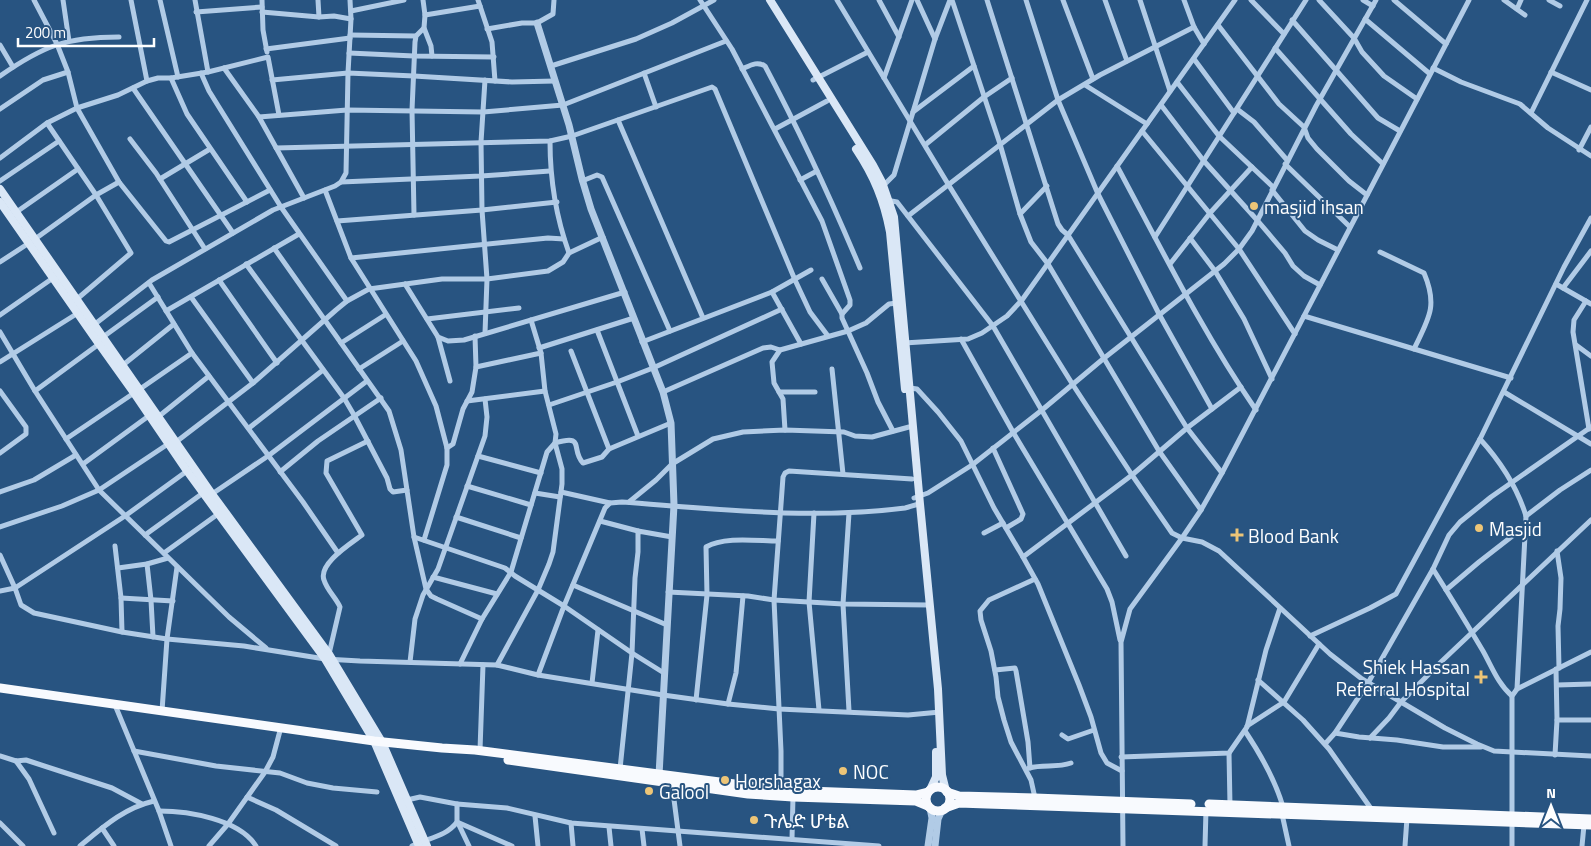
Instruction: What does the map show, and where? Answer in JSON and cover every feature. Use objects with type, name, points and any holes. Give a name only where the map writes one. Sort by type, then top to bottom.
[{"type":"highway","points":[[0,688],[378,741],[480,750],[781,793]]},
{"type":"highway","points":[[442,748],[475,756],[672,784],[922,802],[937,811],[953,804],[968,803],[1230,805],[1282,810]]},
{"type":"highway","points":[[793,794],[916,795],[938,787],[958,796],[1035,798],[1206,810],[1374,813],[1589,823]]},
{"type":"highway","points":[[929,791],[926,799],[929,807]]},
{"type":"highway","points":[[944,809],[949,802],[946,791]]},
{"type":"highway","points":[[1374,813],[1407,818],[1512,818]]},
{"type":"main road","points":[[765,0],[873,165],[896,232],[912,479],[917,501]]},
{"type":"main road","points":[[770,0],[827,101],[881,188]]},
{"type":"main road","points":[[0,189],[7,209],[77,299],[123,365],[150,416],[212,494],[329,657],[378,741],[407,800],[420,844]]},
{"type":"main road","points":[[886,200],[897,303],[910,388],[917,501],[938,712],[942,775],[946,791]]},
{"type":"main road","points":[[32,241],[53,278],[99,344],[158,417],[187,471],[329,657]]},
{"type":"main road","points":[[929,791],[936,777],[937,769],[938,712]]},
{"type":"main road","points":[[378,741],[420,844]]},
{"type":"street","points":[[34,0],[57,44],[68,72],[77,108],[119,182],[166,241],[169,242],[270,190]]},
{"type":"street","points":[[63,0],[69,41]]},
{"type":"street","points":[[131,0],[147,81]]},
{"type":"street","points":[[160,0],[178,77]]},
{"type":"street","points":[[195,0],[208,72]]},
{"type":"street","points":[[262,0],[266,49],[279,115]]},
{"type":"street","points":[[318,0],[319,17]]},
{"type":"street","points":[[94,324],[149,282],[205,249],[280,208],[341,182],[346,173],[350,0]]},
{"type":"street","points":[[351,11],[404,0]]},
{"type":"street","points":[[423,0],[424,28],[431,46],[432,56]]},
{"type":"street","points":[[478,0],[492,42],[495,81]]},
{"type":"street","points":[[488,29],[522,23],[537,23],[553,14],[554,0]]},
{"type":"street","points":[[700,0],[742,69],[822,221],[850,300],[850,305],[842,314]]},
{"type":"street","points":[[551,66],[636,39],[672,23],[714,0]]},
{"type":"street","points":[[837,0],[948,184],[1022,300],[1073,385],[1172,533],[1182,538],[1202,542],[1219,551],[1330,654],[1368,682],[1445,728],[1494,751],[1591,756]]},
{"type":"street","points":[[878,0],[899,37]]},
{"type":"street","points":[[884,78],[912,0]]},
{"type":"street","points":[[918,0],[935,39]]},
{"type":"street","points":[[881,188],[894,175],[935,39],[951,0]]},
{"type":"street","points":[[951,0],[1000,144],[1020,214],[1031,242],[1048,264],[1159,452],[1201,510]]},
{"type":"street","points":[[987,0],[1058,224],[1068,235],[1187,428],[1222,473]]},
{"type":"street","points":[[1026,0],[1058,100],[1098,194],[1159,314],[1212,409]]},
{"type":"street","points":[[1063,0],[1093,79]]},
{"type":"street","points":[[1105,0],[1127,61]]},
{"type":"street","points":[[1140,0],[1170,92]]},
{"type":"street","points":[[1184,0],[1194,27],[1204,44]]},
{"type":"street","points":[[1228,0],[1231,6]]},
{"type":"street","points":[[903,343],[968,339],[982,334],[1007,316],[1022,300],[1048,264],[1235,0]]},
{"type":"street","points":[[1251,0],[1284,34]]},
{"type":"street","points":[[1155,237],[1306,0]]},
{"type":"street","points":[[1318,0],[1354,38],[1362,52],[1384,76],[1417,99]]},
{"type":"street","points":[[1362,0],[1373,6]]},
{"type":"street","points":[[535,493],[610,502],[780,513],[849,513],[908,508],[972,465],[1073,385],[1103,358],[1215,271],[1239,249],[1252,231],[1304,127],[1376,0]]},
{"type":"street","points":[[1394,0],[1446,44]]},
{"type":"street","points":[[1121,642],[1130,609],[1201,510],[1222,473],[1469,0]]},
{"type":"street","points":[[1504,0],[1525,15]]},
{"type":"street","points":[[1516,9],[1521,0]]},
{"type":"street","points":[[1549,0],[1560,6]]},
{"type":"street","points":[[1531,113],[1587,0]]},
{"type":"street","points":[[425,15],[480,6]]},
{"type":"street","points":[[196,12],[262,9],[319,17],[334,16],[351,19]]},
{"type":"street","points":[[1365,19],[1430,74]]},
{"type":"street","points":[[1292,20],[1378,118],[1400,131]]},
{"type":"street","points":[[537,23],[572,136],[582,181],[591,208],[663,392],[672,423],[674,505],[659,775]]},
{"type":"street","points":[[1218,25],[1279,104],[1304,127],[1308,138],[1317,149],[1349,181],[1367,195]]},
{"type":"street","points":[[908,216],[1058,100],[1093,79],[1194,27]]},
{"type":"street","points":[[414,215],[412,110],[414,56],[416,36],[424,28]]},
{"type":"street","points":[[266,49],[350,36],[416,36]]},
{"type":"street","points":[[0,76],[39,51],[57,44],[96,37],[119,37]]},
{"type":"street","points":[[259,117],[347,110],[483,112],[562,105],[726,41]]},
{"type":"street","points":[[0,45],[13,67]]},
{"type":"street","points":[[1275,48],[1351,134],[1383,164]]},
{"type":"street","points":[[349,52],[414,56],[494,57]]},
{"type":"street","points":[[815,79],[868,52]]},
{"type":"street","points":[[0,158],[47,123],[77,108],[118,95],[147,81],[208,72],[268,56]]},
{"type":"street","points":[[1194,59],[1235,111],[1254,122],[1286,162],[1350,227]]},
{"type":"street","points":[[742,69],[755,63],[765,66],[838,214],[860,268]]},
{"type":"street","points":[[913,112],[974,66]]},
{"type":"street","points":[[224,68],[259,117],[304,198]]},
{"type":"street","points":[[1433,68],[1461,82],[1520,104],[1548,128],[1579,150],[1591,156]]},
{"type":"street","points":[[0,109],[43,80],[68,72]]},
{"type":"street","points":[[1551,72],[1591,90]]},
{"type":"street","points":[[201,73],[209,91],[280,208],[347,301]]},
{"type":"street","points":[[272,80],[348,73],[512,82],[555,81]]},
{"type":"street","points":[[644,73],[656,107]]},
{"type":"street","points":[[171,78],[187,114],[247,202]]},
{"type":"street","points":[[925,145],[984,97],[1012,78]]},
{"type":"street","points":[[485,333],[488,279],[482,210],[481,142],[486,80]]},
{"type":"street","points":[[1177,82],[1219,136],[1273,189],[1306,230],[1318,240],[1338,250]]},
{"type":"street","points":[[1085,84],[1147,124]]},
{"type":"street","points":[[276,148],[550,141],[572,136],[712,87],[715,89],[795,280],[810,312],[828,336]]},
{"type":"street","points":[[133,88],[233,233]]},
{"type":"street","points":[[774,129],[827,101]]},
{"type":"street","points":[[1161,105],[1203,160],[1257,220],[1294,266],[1304,276],[1320,285]]},
{"type":"street","points":[[618,120],[704,318]]},
{"type":"street","points":[[47,123],[96,195],[131,253],[77,299]]},
{"type":"street","points":[[1579,150],[1591,128]]},
{"type":"street","points":[[1142,131],[1239,249],[1295,334]]},
{"type":"street","points":[[130,139],[160,179],[205,249]]},
{"type":"street","points":[[0,182],[59,141]]},
{"type":"street","points":[[550,141],[550,170],[564,239],[569,253]]},
{"type":"street","points":[[160,179],[210,149]]},
{"type":"street","points":[[1117,166],[1186,294],[1256,410]]},
{"type":"street","points":[[1170,264],[1210,213],[1252,167]]},
{"type":"street","points":[[7,209],[78,169]]},
{"type":"street","points":[[341,182],[481,176],[550,170]]},
{"type":"street","points":[[800,180],[817,171]]},
{"type":"street","points":[[582,181],[597,175],[602,177],[670,331]]},
{"type":"street","points":[[0,262],[96,195],[119,182]]},
{"type":"street","points":[[1020,214],[1047,186]]},
{"type":"street","points":[[325,190],[351,258],[385,315],[416,361],[436,406],[447,448],[447,465],[424,540]]},
{"type":"street","points":[[886,200],[897,202],[993,326],[1126,556]]},
{"type":"street","points":[[337,221],[482,210],[557,202]]},
{"type":"street","points":[[1310,636],[1396,594],[1480,440],[1556,284],[1591,218]]},
{"type":"street","points":[[166,311],[299,234]]},
{"type":"street","points":[[0,527],[62,506],[99,490],[172,443],[229,402],[347,301],[369,289],[442,279],[488,279],[548,271],[563,262],[569,253],[603,237]]},
{"type":"street","points":[[351,258],[548,238],[564,239]]},
{"type":"street","points":[[1190,238],[1215,271],[1244,319],[1272,379]]},
{"type":"street","points":[[274,248],[389,411],[401,450],[414,537],[426,589],[431,596],[482,619]]},
{"type":"street","points":[[1564,288],[1591,251]]},
{"type":"street","points":[[1380,252],[1424,273],[1430,287],[1432,303],[1430,315],[1414,349]]},
{"type":"street","points":[[246,264],[344,398],[387,478],[390,489],[393,492],[407,490]]},
{"type":"street","points":[[642,342],[772,292],[811,270]]},
{"type":"street","points":[[0,315],[53,278]]},
{"type":"street","points":[[822,279],[842,314],[878,402],[893,431]]},
{"type":"street","points":[[219,280],[277,362]]},
{"type":"street","points":[[149,282],[192,353],[249,428],[338,553]]},
{"type":"street","points":[[405,284],[438,337],[450,381]]},
{"type":"street","points":[[1325,744],[1335,733],[1368,682],[1433,569],[1449,535],[1460,522],[1491,497],[1590,428],[1573,332],[1574,320],[1588,302],[1556,284]]},
{"type":"street","points":[[438,337],[448,341],[464,340],[625,292]]},
{"type":"street","points":[[772,292],[801,344]]},
{"type":"street","points":[[104,337],[158,297]]},
{"type":"street","points":[[190,297],[253,382]]},
{"type":"street","points":[[663,392],[763,348],[771,347],[780,350],[848,331],[866,323],[889,304],[897,303]]},
{"type":"street","points":[[427,318],[519,308]]},
{"type":"street","points":[[549,405],[653,368],[782,309]]},
{"type":"street","points":[[0,362],[78,313]]},
{"type":"street","points":[[341,343],[385,315]]},
{"type":"street","points":[[1304,316],[1511,378]]},
{"type":"street","points":[[476,368],[540,350],[634,318]]},
{"type":"street","points":[[497,664],[538,590],[549,564],[561,495],[562,469],[555,443],[556,434],[545,391],[540,350],[531,320]]},
{"type":"street","points":[[123,365],[174,324]]},
{"type":"street","points":[[597,330],[638,436]]},
{"type":"street","points":[[0,332],[35,391],[99,490],[229,618],[268,650]]},
{"type":"street","points":[[447,448],[453,444],[463,409],[472,392],[476,368],[476,336]]},
{"type":"street","points":[[961,339],[1112,602],[1121,642],[1123,846]]},
{"type":"street","points":[[359,369],[403,341]]},
{"type":"street","points":[[35,391],[99,344]]},
{"type":"street","points":[[1576,346],[1591,356]]},
{"type":"street","points":[[780,350],[772,362],[774,383],[783,399],[785,430]]},
{"type":"street","points":[[571,351],[609,449]]},
{"type":"street","points":[[66,439],[192,353]]},
{"type":"street","points":[[832,369],[843,474]]},
{"type":"street","points":[[249,428],[322,370]]},
{"type":"street","points":[[158,417],[209,376]]},
{"type":"street","points":[[212,494],[268,456],[367,381]]},
{"type":"street","points":[[1023,557],[1132,475],[1187,428],[1241,387]]},
{"type":"street","points":[[910,388],[917,389],[961,441],[1003,523],[1035,579],[1079,685],[1101,753],[1107,763],[1122,771]]},
{"type":"street","points":[[0,391],[26,427],[26,434],[0,453]]},
{"type":"street","points":[[467,401],[545,391]]},
{"type":"street","points":[[779,392],[815,392]]},
{"type":"street","points":[[1504,392],[1591,444]]},
{"type":"street","points":[[280,472],[354,415],[381,398]]},
{"type":"street","points":[[410,662],[415,619],[423,595],[438,569],[485,436],[486,399]]},
{"type":"street","points":[[82,464],[150,416]]},
{"type":"street","points":[[460,664],[482,619],[511,572],[547,452],[555,443],[568,439],[572,440],[576,443],[583,463],[602,457],[609,449],[672,423]]},
{"type":"street","points":[[628,502],[656,480],[672,464],[713,439],[743,432],[785,430],[838,432],[872,437],[909,427]]},
{"type":"street","points":[[1480,440],[1498,459],[1522,502],[1526,516],[1517,689]]},
{"type":"street","points":[[329,657],[340,607],[324,581],[322,573],[338,553],[362,535],[326,473],[327,461],[368,442]]},
{"type":"street","points":[[993,448],[1023,514],[1022,519],[1006,528]]},
{"type":"street","points":[[0,492],[34,480],[76,455]]},
{"type":"street","points":[[478,456],[540,473]]},
{"type":"street","points":[[1526,516],[1560,490],[1591,470]]},
{"type":"street","points":[[0,591],[15,588],[125,516],[187,471]]},
{"type":"street","points":[[781,793],[781,751],[774,600],[783,477],[785,473],[790,471],[912,479]]},
{"type":"street","points":[[467,486],[531,506]]},
{"type":"street","points":[[146,535],[204,493]]},
{"type":"street","points":[[538,675],[564,606],[605,508],[610,502]]},
{"type":"street","points":[[814,513],[809,602],[819,710]]},
{"type":"street","points":[[849,513],[843,604],[849,711]]},
{"type":"street","points":[[118,568],[147,564],[166,556],[218,514]]},
{"type":"street","points":[[456,517],[521,538]]},
{"type":"street","points":[[1370,738],[1401,702],[1522,584],[1591,520]]},
{"type":"street","points":[[600,521],[638,531],[672,537]]},
{"type":"street","points":[[984,533],[1003,523]]},
{"type":"street","points":[[1446,590],[1524,527]]},
{"type":"street","points":[[620,770],[632,653],[638,531]]},
{"type":"street","points":[[414,537],[504,568],[664,673]]},
{"type":"street","points":[[696,700],[707,594],[706,546],[726,541],[778,541]]},
{"type":"street","points":[[115,546],[121,598],[122,632]]},
{"type":"street","points":[[1555,755],[1561,578],[1557,551]]},
{"type":"street","points":[[0,555],[21,605],[34,613],[122,632],[360,661],[497,664],[538,675],[728,704],[779,709],[908,715],[938,712]]},
{"type":"street","points":[[147,564],[151,600],[152,637]]},
{"type":"street","points":[[162,710],[177,567]]},
{"type":"street","points":[[1433,569],[1472,632],[1499,681],[1512,696]]},
{"type":"street","points":[[433,577],[497,594]]},
{"type":"street","points":[[1028,768],[1017,756],[1011,742],[998,697],[995,670],[991,651],[980,620],[980,611],[989,600],[1035,579]]},
{"type":"street","points":[[573,585],[667,626]]},
{"type":"street","points":[[668,592],[843,604],[927,605]]},
{"type":"street","points":[[728,704],[736,673],[743,596]]},
{"type":"street","points":[[121,598],[173,601]]},
{"type":"street","points":[[1280,608],[1266,650],[1246,729],[1272,775],[1279,792],[1289,846]]},
{"type":"street","points":[[592,684],[598,630]]},
{"type":"street","points":[[1230,805],[1229,753],[1246,729],[1284,702],[1319,644]]},
{"type":"street","points":[[1512,846],[1512,696],[1517,689],[1591,652]]},
{"type":"street","points":[[480,750],[483,665]]},
{"type":"street","points":[[995,670],[1015,668],[1016,671],[1028,742],[1028,768],[1035,798]]},
{"type":"street","points":[[1258,680],[1304,720],[1325,744],[1374,813]]},
{"type":"street","points":[[1557,685],[1591,684]]},
{"type":"street","points":[[115,704],[159,811],[171,846]]},
{"type":"street","points":[[1557,720],[1591,720]]},
{"type":"street","points":[[208,846],[228,824],[246,796],[265,772],[273,757],[281,727]]},
{"type":"street","points":[[1062,735],[1068,739],[1094,730]]},
{"type":"street","points":[[1335,733],[1443,747],[1483,746]]},
{"type":"street","points":[[134,751],[216,766],[280,773],[307,783],[333,788],[377,792]]},
{"type":"street","points":[[1122,757],[1229,753]]},
{"type":"street","points":[[0,756],[16,761],[26,760],[112,788],[142,804]]},
{"type":"street","points":[[16,761],[29,779],[54,833]]},
{"type":"street","points":[[1028,768],[1063,766],[1071,763]]},
{"type":"street","points":[[672,784],[680,846]]},
{"type":"street","points":[[792,839],[793,794]]},
{"type":"street","points":[[246,796],[276,810],[336,846]]},
{"type":"street","points":[[407,800],[420,797],[457,804],[508,808],[535,816],[571,823],[609,827],[879,846]]},
{"type":"street","points":[[80,846],[119,814],[154,801]]},
{"type":"street","points":[[457,804],[457,822],[469,846]]},
{"type":"street","points":[[928,846],[932,818],[929,807]]},
{"type":"street","points":[[935,846],[938,819],[944,809]]},
{"type":"street","points":[[1204,846],[1206,810]]},
{"type":"street","points":[[159,811],[179,811],[228,824],[252,839],[256,846]]},
{"type":"street","points":[[535,816],[538,846]]},
{"type":"street","points":[[1405,846],[1407,818]]},
{"type":"street","points":[[420,844],[452,829],[457,822]]},
{"type":"street","points":[[457,822],[502,844],[512,846]]},
{"type":"street","points":[[571,823],[574,846]]},
{"type":"street","points":[[1582,846],[1589,823]]},
{"type":"street","points":[[0,824],[22,846]]},
{"type":"street","points":[[609,827],[611,846]]},
{"type":"street","points":[[102,828],[114,846]]},
{"type":"street","points":[[642,829],[644,846]]},
{"type":"place","name":"masjid ihsan","points":[[1254,206]]},
{"type":"place","name":"Masjid","points":[[1479,528]]},
{"type":"place","name":"Blood Bank","points":[[1237,535]]},
{"type":"place","name":"Shiek Hassan Referral Hospital","points":[[1481,677]]},
{"type":"place","name":"NOC","points":[[843,771]]},
{"type":"place","name":"Horshagax","points":[[725,780]]},
{"type":"place","name":"Galool","points":[[649,791]]},
{"type":"place","name":"ጉሌድ ሆቴል","points":[[754,820]]}]
